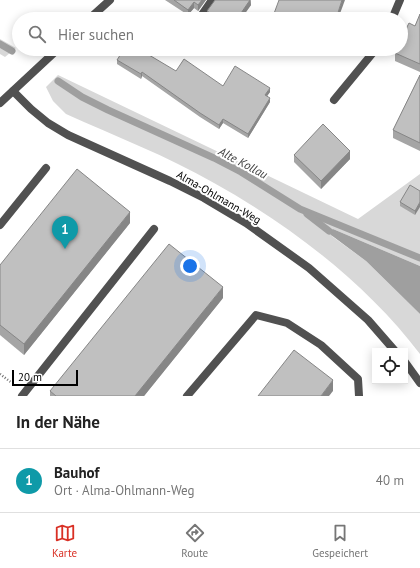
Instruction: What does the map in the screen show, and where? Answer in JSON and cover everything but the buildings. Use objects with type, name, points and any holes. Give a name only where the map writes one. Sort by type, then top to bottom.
[{"type":"street","points":[[97,12],[110,0]]},
{"type":"street","points":[[204,12],[212,0]]},
{"type":"street","points":[[395,12],[400,0]]},
{"type":"street","points":[[0,103],[50,56]]},
{"type":"street","points":[[334,100],[370,56]]},
{"type":"street","name":"Alma-Ohlmann-Weg","points":[[13,91],[48,123],[68,135],[170,181],[204,198],[246,223],[309,268],[368,320],[392,348]]},
{"type":"street","points":[[0,226],[46,168]]},
{"type":"street","points":[[22,396],[154,229]]},
{"type":"street","points":[[187,396],[256,315],[287,323],[321,345],[358,379],[360,396]]},
{"type":"street","points":[[408,366],[420,383]]},
{"type":"shaded area","points":[[0,39],[12,46],[12,51],[5,57],[0,54]]},
{"type":"shaded area","points":[[58,75],[358,219],[420,174],[420,266],[333,229],[329,232],[333,237],[366,261],[420,314],[420,354],[399,328],[352,280],[299,237],[271,218],[196,173],[66,114],[53,101],[46,87]]},
{"type":"shaded area","points":[[333,229],[420,266],[420,314],[366,261],[331,235],[329,231]]},
{"type":"waterway","name":"Alte Kollau","points":[[0,44],[12,51]]},
{"type":"waterway","name":"Alte Kollau","points":[[58,81],[82,97],[108,110],[214,158],[241,172],[300,209],[420,258]]},
{"type":"waterway","points":[[307,214],[329,231]]},
{"type":"place","name":"Bauhof","points":[[65,249]]}]
